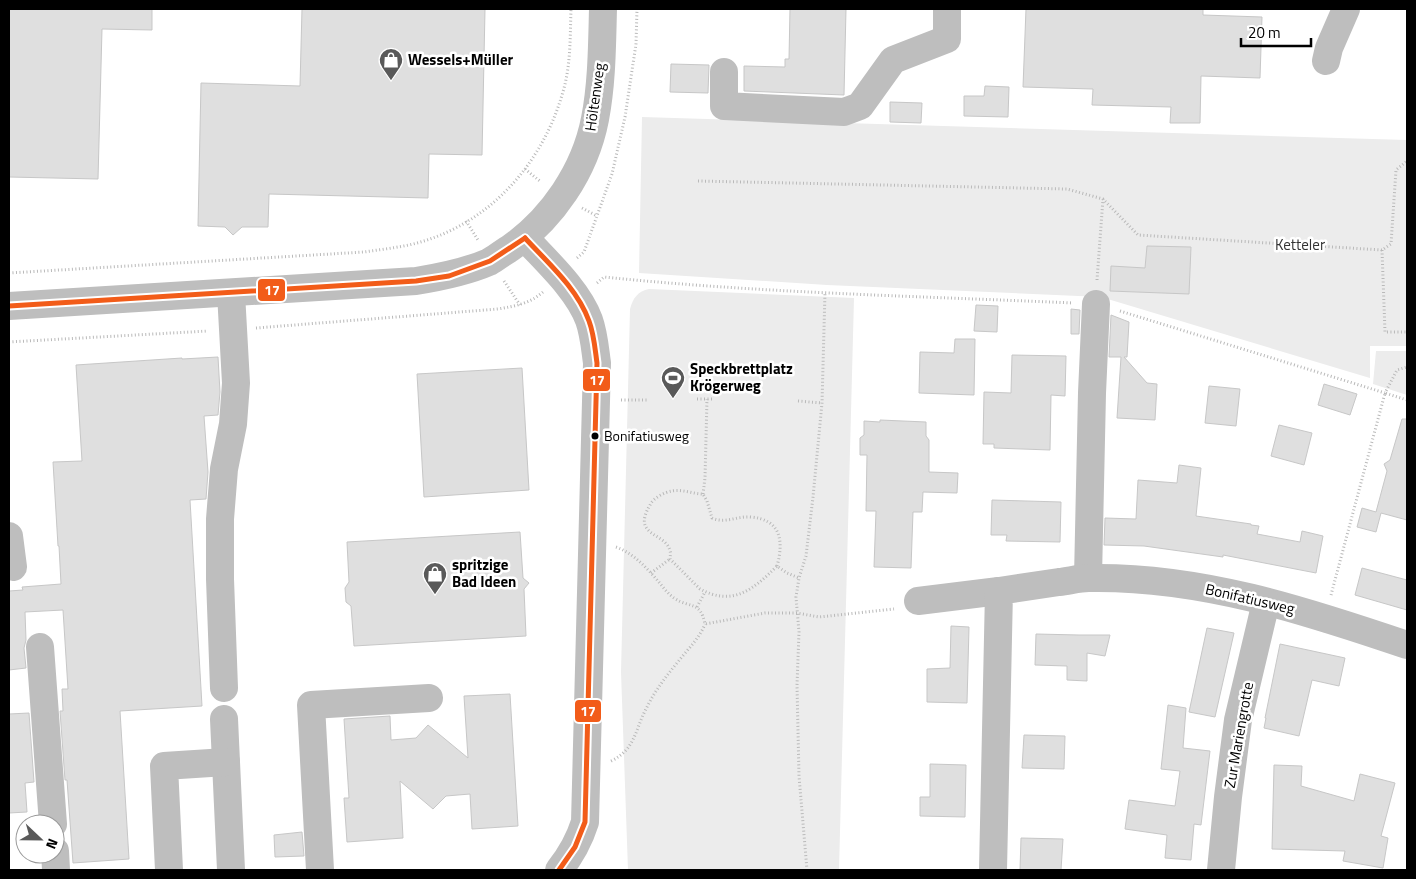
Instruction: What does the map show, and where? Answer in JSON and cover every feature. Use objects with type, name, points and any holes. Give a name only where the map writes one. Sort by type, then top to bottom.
[{"type":"street","name":"Höltenweg","points":[[9,306],[416,281],[449,276],[490,261],[525,238],[544,219],[575,175],[587,148],[595,119],[600,74],[603,9]]},
{"type":"street","points":[[724,72],[724,106],[844,112],[860,106],[893,60],[946,39],[947,9]]},
{"type":"street","points":[[1326,61],[1329,48],[1346,9]]},
{"type":"street","points":[[525,238],[578,299],[589,320],[597,363],[588,772],[585,822],[579,840],[570,857],[559,870]]},
{"type":"street","points":[[224,688],[220,518],[224,468],[233,424],[236,383],[231,292]]},
{"type":"street","points":[[1088,578],[1096,304]]},
{"type":"street","points":[[9,536],[13,567]]},
{"type":"street","name":"Bonifatiusweg","points":[[918,601],[1088,578],[1143,580],[1219,590],[1325,617],[1407,645]]},
{"type":"street","points":[[993,870],[999,591]]},
{"type":"street","name":"Zur Mariengrotte","points":[[1221,870],[1238,720],[1266,602]]},
{"type":"street","points":[[40,647],[52,814]]},
{"type":"street","points":[[320,870],[311,705],[429,698]]},
{"type":"street","points":[[224,719],[231,870]]},
{"type":"street","points":[[169,870],[164,766],[226,762]]},
{"type":"path","points":[[9,273],[364,252],[405,246],[448,232],[498,200],[513,185],[540,146],[562,96],[566,80],[570,50],[571,9]]},
{"type":"path","points":[[698,181],[1067,189],[1103,199],[1138,236],[1382,250],[1391,244],[1396,170],[1407,161]]},
{"type":"path","points":[[1096,304],[1103,199]]},
{"type":"path","points":[[1382,250],[1385,332],[1407,332]]},
{"type":"path","points":[[499,274],[520,306]]},
{"type":"path","points":[[604,277],[651,282],[825,292],[1096,304],[1407,400]]},
{"type":"path","points":[[807,870],[798,776],[796,685],[799,632],[796,597],[799,578],[806,556],[822,403],[825,292]]},
{"type":"path","points":[[1325,617],[1385,393],[1397,370],[1407,367]]},
{"type":"path","points":[[697,399],[714,398]]},
{"type":"path","points":[[703,494],[672,491],[662,495],[651,502],[645,513],[645,524],[650,532],[666,543],[670,550],[670,558],[700,589],[705,592],[732,597],[741,594],[760,582],[776,566],[780,556],[781,544],[778,532],[763,519],[750,517],[718,521],[712,518],[703,494],[707,399]]},
{"type":"path","points":[[628,400],[648,400]]},
{"type":"path","points":[[798,401],[822,403]]},
{"type":"path","points":[[588,772],[625,753],[631,745],[645,710],[654,694],[697,640],[705,624],[703,615],[698,607],[673,598],[651,572],[633,555],[593,538]]},
{"type":"path","points":[[651,572],[670,558]]},
{"type":"path","points":[[776,566],[799,578]]},
{"type":"path","points":[[698,607],[705,592]]},
{"type":"path","points":[[705,624],[765,614],[797,613],[819,617],[890,610],[918,601]]},
{"type":"green space","name":"Ketteler","points":[[642,117],[1407,140],[1407,346],[1370,346],[1370,378],[1101,297],[827,285],[639,273]]},
{"type":"green space","points":[[649,289],[854,298],[839,870],[628,870],[621,672],[630,309],[636,296],[642,291]]},
{"type":"green space","points":[[1376,351],[1407,351],[1407,395],[1373,384]]},
{"type":"building","points":[[9,9],[152,9],[152,30],[102,29],[98,179],[9,177]]},
{"type":"building","name":"Wessels+Müller","points":[[302,9],[485,9],[482,155],[429,154],[428,198],[269,194],[268,227],[242,227],[233,235],[225,227],[198,226],[201,83],[300,86]]},
{"type":"building","points":[[790,9],[846,9],[844,95],[744,91],[744,66],[785,67],[785,59],[789,59]]},
{"type":"building","points":[[1026,9],[1203,9],[1203,15],[1262,17],[1260,78],[1201,76],[1200,123],[1170,123],[1171,107],[1092,105],[1093,89],[1023,87]]},
{"type":"building","points":[[671,64],[709,65],[708,93],[670,92]]},
{"type":"building","points":[[985,86],[1009,87],[1008,117],[964,116],[964,96],[984,96]]},
{"type":"building","points":[[890,102],[922,103],[921,123],[890,122]]},
{"type":"building","points":[[1147,246],[1191,247],[1189,294],[1110,291],[1111,266],[1145,268]]},
{"type":"building","points":[[976,305],[998,306],[997,332],[974,331]]},
{"type":"building","points":[[1071,309],[1080,310],[1079,334],[1071,334]]},
{"type":"building","points":[[1111,315],[1129,322],[1127,357],[1124,357],[1147,383],[1157,384],[1155,420],[1117,418],[1121,357],[1109,357]]},
{"type":"building","points":[[955,339],[975,339],[974,395],[919,393],[920,352],[954,353]]},
{"type":"building","points":[[1012,355],[1066,356],[1065,396],[1051,395],[1050,450],[994,448],[994,444],[983,444],[984,392],[1011,393]]},
{"type":"building","points":[[218,357],[220,392],[218,415],[204,416],[208,472],[206,499],[190,500],[202,706],[120,711],[129,859],[73,863],[60,711],[63,711],[62,689],[68,689],[63,610],[25,612],[26,640],[24,648],[26,668],[9,670],[9,591],[23,590],[22,587],[61,584],[53,462],[82,461],[76,365]]},
{"type":"building","points":[[522,368],[529,490],[424,497],[417,374]]},
{"type":"building","points":[[1324,384],[1357,394],[1350,415],[1318,405]]},
{"type":"building","points":[[1209,386],[1240,389],[1236,426],[1205,423]]},
{"type":"building","points":[[1402,419],[1407,419],[1407,520],[1381,513],[1376,532],[1357,527],[1362,508],[1376,512],[1387,471],[1384,464],[1390,460]]},
{"type":"building","points":[[880,420],[926,422],[926,436],[929,440],[929,472],[958,473],[957,493],[923,492],[922,512],[913,512],[911,568],[874,567],[876,511],[866,511],[867,455],[860,455],[860,438],[864,435],[864,421],[880,422]]},
{"type":"building","points":[[1279,425],[1312,433],[1304,465],[1271,456]]},
{"type":"building","points":[[1179,465],[1201,468],[1196,516],[1259,526],[1257,534],[1300,542],[1302,531],[1323,536],[1316,573],[1223,555],[1223,557],[1144,546],[1104,545],[1105,518],[1136,519],[1138,480],[1177,483]]},
{"type":"building","points":[[992,500],[1061,502],[1060,542],[1006,541],[1007,535],[991,535]]},
{"type":"building","name":"spritzige Bad Ideen","points":[[520,532],[523,578],[529,583],[524,589],[526,636],[354,646],[351,606],[346,602],[345,588],[349,582],[347,542]]},
{"type":"building","points":[[1362,568],[1407,580],[1407,610],[1355,595]]},
{"type":"building","points":[[951,626],[969,627],[967,703],[927,702],[927,669],[950,668]]},
{"type":"building","points":[[1207,628],[1234,633],[1215,717],[1189,712]]},
{"type":"building","points":[[1036,634],[1110,635],[1105,656],[1087,653],[1087,681],[1067,680],[1067,666],[1035,665]]},
{"type":"building","points":[[1280,644],[1345,658],[1339,686],[1312,680],[1299,736],[1264,728]]},
{"type":"building","points":[[510,694],[518,826],[472,829],[470,794],[446,796],[433,809],[400,781],[403,838],[347,842],[344,798],[349,798],[344,719],[390,716],[391,740],[416,738],[428,725],[468,758],[464,696]]},
{"type":"building","points":[[1168,705],[1186,708],[1183,748],[1210,751],[1201,825],[1194,824],[1191,860],[1165,858],[1167,835],[1125,829],[1129,800],[1175,806],[1180,771],[1161,769]]},
{"type":"building","points":[[29,713],[34,782],[25,783],[27,812],[9,813],[9,714]]},
{"type":"building","points":[[1024,735],[1065,736],[1064,769],[1022,768]]},
{"type":"building","points":[[930,764],[966,765],[965,817],[920,816],[920,797],[930,797]]},
{"type":"building","points":[[1274,765],[1302,766],[1301,786],[1354,801],[1360,774],[1395,783],[1381,836],[1388,838],[1383,868],[1343,861],[1345,851],[1272,849]]},
{"type":"building","points":[[302,832],[304,856],[275,857],[274,835]]},
{"type":"building","points":[[1021,838],[1063,839],[1061,870],[1020,870]]},
{"type":"transit line","name":"17","points":[[525,238],[561,276],[584,309],[592,331],[597,363],[585,822],[575,847],[559,870]]},
{"type":"transit line","name":"17","points":[[9,306],[416,281],[449,276],[490,261],[525,238]]},
{"type":"place","name":"Wessels+Müller","points":[[391,81]]},
{"type":"place","name":"Speckbrettplatz Krögerweg","points":[[673,399]]},
{"type":"place","name":"Bonifatiusweg","points":[[595,436]]},
{"type":"place","name":"spritzige Bad Ideen","points":[[435,595]]}]
